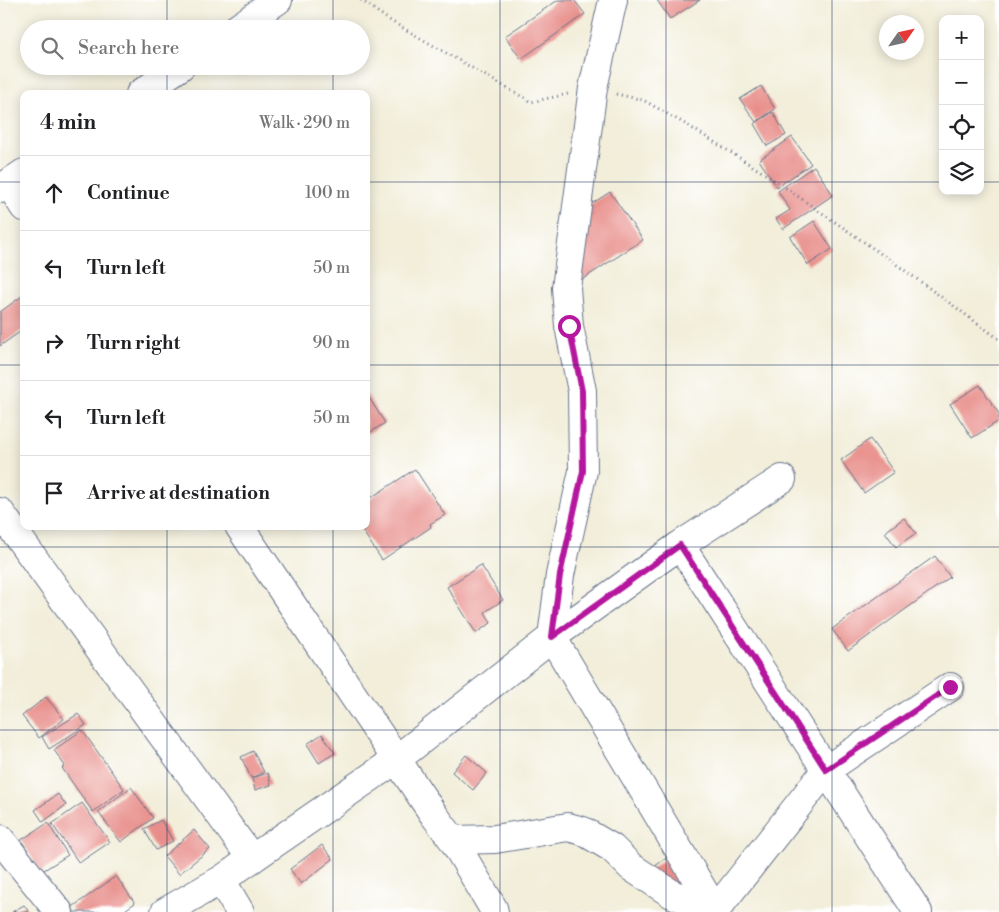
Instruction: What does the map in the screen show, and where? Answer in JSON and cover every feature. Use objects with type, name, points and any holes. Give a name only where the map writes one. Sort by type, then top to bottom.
[{"type":"street","points":[[249,20],[278,0]]},
{"type":"street","points":[[613,0],[593,88],[566,288],[569,326],[582,391],[583,471],[560,575],[552,637],[716,912]]},
{"type":"street","points":[[146,90],[167,75]]},
{"type":"street","points":[[11,182],[20,199]]},
{"type":"street","points":[[165,912],[221,880],[397,760],[552,637],[680,545],[782,478]]},
{"type":"street","points":[[0,512],[252,859]]},
{"type":"street","points":[[242,530],[434,815],[453,840],[494,908],[494,912]]},
{"type":"street","points":[[680,545],[918,912]]},
{"type":"street","points":[[716,912],[826,770],[950,687]]},
{"type":"street","points":[[453,840],[495,839],[568,827],[583,831],[612,848],[631,867],[672,894],[716,912]]},
{"type":"street","points":[[0,839],[59,912]]},
{"type":"street","points":[[221,880],[240,912]]},
{"type":"path","points":[[361,0],[389,20],[531,102],[593,88],[643,100],[687,124],[786,188],[903,269],[999,339]]},
{"type":"building","points":[[558,0],[574,0],[585,14],[521,59],[505,36]]},
{"type":"building","points":[[657,0],[700,0],[670,19]]},
{"type":"building","points":[[761,86],[775,109],[756,122],[740,99]]},
{"type":"building","points":[[773,112],[786,135],[767,146],[754,124]]},
{"type":"building","points":[[792,137],[811,164],[777,187],[759,160]]},
{"type":"building","points":[[814,166],[833,195],[783,229],[776,219],[790,210],[778,191]]},
{"type":"building","points":[[610,192],[643,240],[580,281],[557,245],[568,238],[559,225]]},
{"type":"building","points":[[814,221],[832,249],[808,265],[790,237]]},
{"type":"building","points":[[20,297],[20,332],[0,346],[0,312]]},
{"type":"building","points":[[980,385],[999,414],[999,421],[972,438],[950,404]]},
{"type":"building","points":[[370,399],[385,423],[370,432]]},
{"type":"building","points":[[870,439],[894,472],[864,493],[841,460]]},
{"type":"building","points":[[415,469],[445,515],[430,524],[431,527],[382,560],[362,530],[370,530],[370,498]]},
{"type":"building","points":[[904,518],[916,533],[896,547],[885,532]]},
{"type":"building","points":[[935,556],[950,577],[848,651],[832,629]]},
{"type":"building","points":[[481,565],[503,600],[485,612],[491,623],[476,633],[447,587]]},
{"type":"building","points":[[46,697],[64,719],[39,738],[22,716]]},
{"type":"building","points":[[78,714],[86,725],[49,749],[42,737]]},
{"type":"building","points":[[82,730],[124,789],[93,812],[62,768],[65,766],[54,750]]},
{"type":"building","points":[[322,734],[335,753],[319,763],[307,744]]},
{"type":"building","points":[[253,751],[264,772],[251,778],[241,757]]},
{"type":"building","points":[[466,755],[487,773],[473,790],[452,772]]},
{"type":"building","points":[[268,773],[271,785],[255,790],[252,778]]},
{"type":"building","points":[[131,787],[153,818],[121,842],[98,812]]},
{"type":"building","points":[[58,794],[66,805],[43,822],[35,810]]},
{"type":"building","points":[[82,803],[110,842],[79,863],[52,824]]},
{"type":"building","points":[[161,820],[173,841],[156,850],[144,829]]},
{"type":"building","points":[[48,823],[68,855],[41,872],[21,840]]},
{"type":"building","points":[[194,830],[210,849],[179,874],[164,856]]},
{"type":"building","points":[[322,845],[333,859],[301,884],[290,869]]},
{"type":"building","points":[[672,854],[688,876],[659,896],[644,874]]},
{"type":"building","points":[[116,876],[135,903],[122,912],[74,912],[71,908]]},
{"type":"building","points":[[24,905],[29,912],[12,912]]},
{"type":"route","points":[[569,326],[582,391],[583,471],[556,594],[556,612],[552,637],[680,545],[826,770],[950,687]]}]
